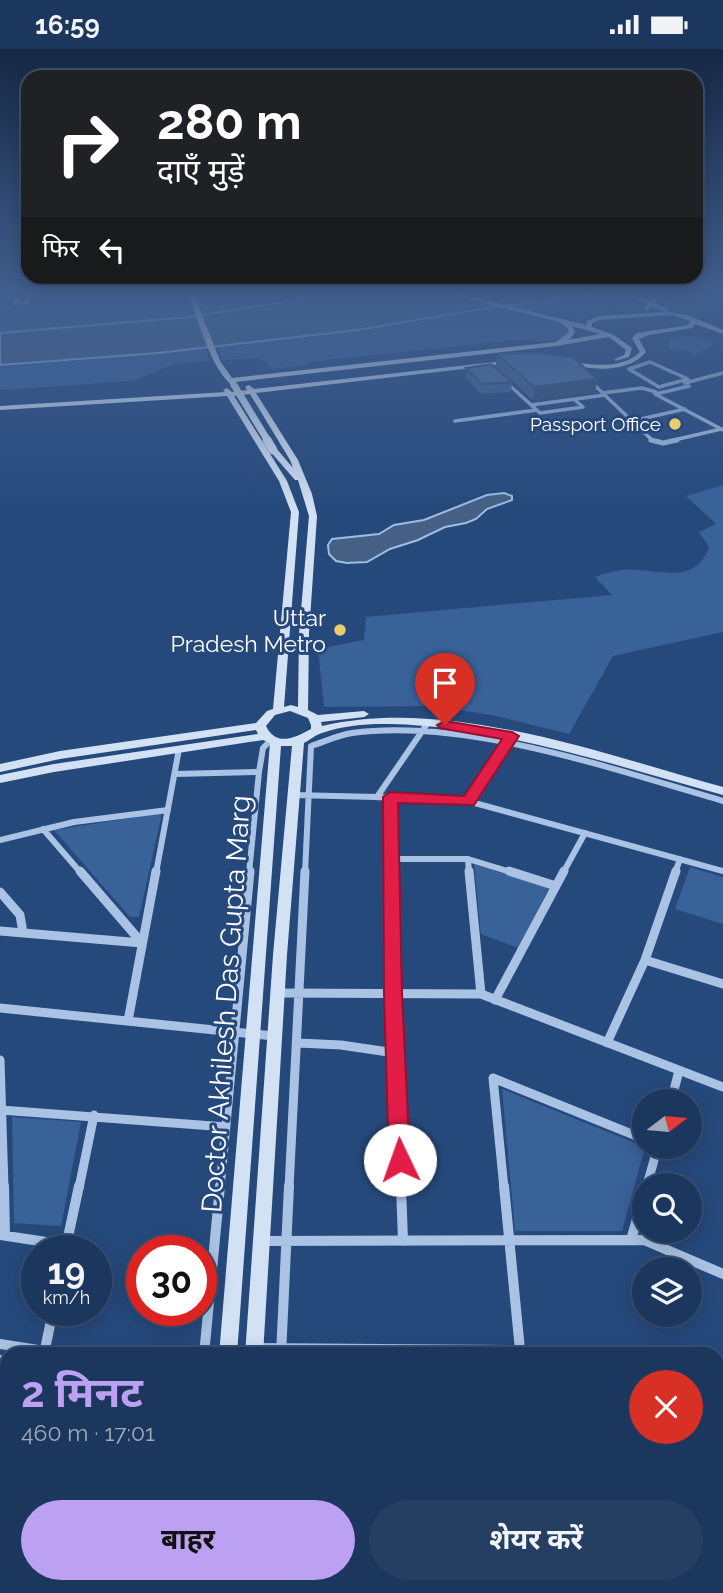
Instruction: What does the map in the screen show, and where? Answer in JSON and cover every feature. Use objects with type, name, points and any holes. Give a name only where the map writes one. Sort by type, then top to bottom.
[{"type":"street","points":[[221,366],[291,497],[296,526],[278,710]]},
{"type":"street","points":[[230,385],[376,366]]},
{"type":"street","points":[[0,407],[230,385],[381,366]]},
{"type":"street","points":[[230,385],[250,389],[449,366]]},
{"type":"street","points":[[488,366],[495,372]]},
{"type":"street","points":[[574,366],[579,370]]},
{"type":"street","points":[[638,366],[629,369],[684,409],[722,429]]},
{"type":"street","points":[[657,391],[688,379],[659,366]]},
{"type":"street","points":[[531,405],[576,401],[642,388],[657,391],[723,374]]},
{"type":"street","points":[[587,378],[654,442],[663,443],[722,429]]},
{"type":"street","points":[[504,380],[540,413],[583,407],[576,401]]},
{"type":"street","points":[[230,385],[273,450],[305,487]]},
{"type":"street","points":[[250,389],[295,460],[313,516],[304,634],[303,711],[316,725]]},
{"type":"street","points":[[632,421],[684,409]]},
{"type":"street","points":[[455,421],[537,410]]},
{"type":"street","points":[[273,450],[274,462]]},
{"type":"street","points":[[205,1347],[259,772],[268,736],[265,716],[278,710],[303,711]]},
{"type":"street","points":[[0,768],[60,755],[268,736],[298,742],[316,725],[366,714],[404,714],[493,725],[540,735],[723,783]]},
{"type":"street","points":[[316,725],[365,722],[509,740],[723,791]]},
{"type":"street","points":[[281,1347],[311,746],[324,739],[353,732],[424,728]]},
{"type":"street","points":[[377,797],[424,728]]},
{"type":"street","points":[[0,779],[54,768],[268,736]]},
{"type":"street","name":"Doctor Akhilesh Das Gupta Marg","points":[[229,1347],[255,1034],[268,736]]},
{"type":"street","points":[[468,801],[509,740]]},
{"type":"street","points":[[509,740],[723,801]]},
{"type":"street","name":"Doctor Akhilesh Das Gupta Marg","points":[[254,1347],[292,795],[298,742]]},
{"type":"street","points":[[128,1021],[179,749]]},
{"type":"street","points":[[174,774],[259,772]]},
{"type":"street","points":[[292,795],[468,801],[723,871]]},
{"type":"street","points":[[390,797],[393,993],[403,1241]]},
{"type":"street","points":[[0,840],[43,829],[168,810]]},
{"type":"street","points":[[43,829],[142,943]]},
{"type":"street","points":[[495,1000],[585,833]]},
{"type":"street","points":[[391,859],[468,859],[556,887]]},
{"type":"street","points":[[468,859],[481,994]]},
{"type":"street","points":[[607,1043],[645,960],[681,859]]},
{"type":"street","points":[[0,892],[19,913],[24,925],[23,933]]},
{"type":"street","points":[[0,931],[142,943]]},
{"type":"street","points":[[645,960],[723,984]]},
{"type":"street","points":[[278,993],[481,994],[723,1087]]},
{"type":"street","points":[[0,1008],[275,1036]]},
{"type":"street","points":[[298,1043],[341,1045],[395,1053]]},
{"type":"street","points":[[0,1060],[3,1235],[21,1239]]},
{"type":"street","points":[[674,1089],[679,1070]]},
{"type":"street","points":[[520,1347],[494,1078],[632,1134]]},
{"type":"street","points":[[1,1110],[226,1126]]},
{"type":"street","points":[[69,1235],[94,1115]]},
{"type":"street","points":[[261,1241],[644,1240],[723,1273]]},
{"type":"street","points":[[45,1347],[50,1326]]},
{"type":"shaded area","points":[[169,366],[132,381],[0,390],[0,367]]},
{"type":"shaded area","points":[[270,366],[298,366],[270,369]]},
{"type":"shaded area","points":[[723,485],[723,632],[613,656],[569,734],[492,715],[430,706],[324,707],[318,649],[364,640],[366,617],[612,595],[595,577],[622,570],[683,572],[702,560],[709,547],[699,532],[716,524],[686,496]]},
{"type":"shaded area","points":[[504,493],[512,496],[512,500],[487,509],[476,519],[445,527],[390,549],[367,562],[336,561],[329,554],[328,545],[332,539],[379,534],[394,525],[424,520],[487,495]]},
{"type":"shaded area","points":[[162,813],[139,917],[130,917],[54,830]]},
{"type":"shaded area","points":[[474,864],[549,888],[518,948],[481,934]]},
{"type":"shaded area","points":[[690,867],[723,877],[723,924],[675,909]]},
{"type":"shaded area","points":[[502,1089],[632,1142],[632,1159],[642,1159],[638,1173],[632,1173],[632,1194],[622,1231],[515,1231]]},
{"type":"shaded area","points":[[12,1117],[81,1122],[61,1226],[14,1223]]},
{"type":"building","points":[[493,366],[512,382],[482,384],[466,368]]},
{"type":"building","points":[[511,366],[583,366],[597,379],[534,387]]},
{"type":"place","name":"Passport Office","points":[[675,424]]},
{"type":"place","name":"Uttar Pradesh Metro","points":[[340,630]]},
{"type":"route","points":[[400,1160],[393,993],[390,797],[468,801],[512,736],[445,725]]}]
